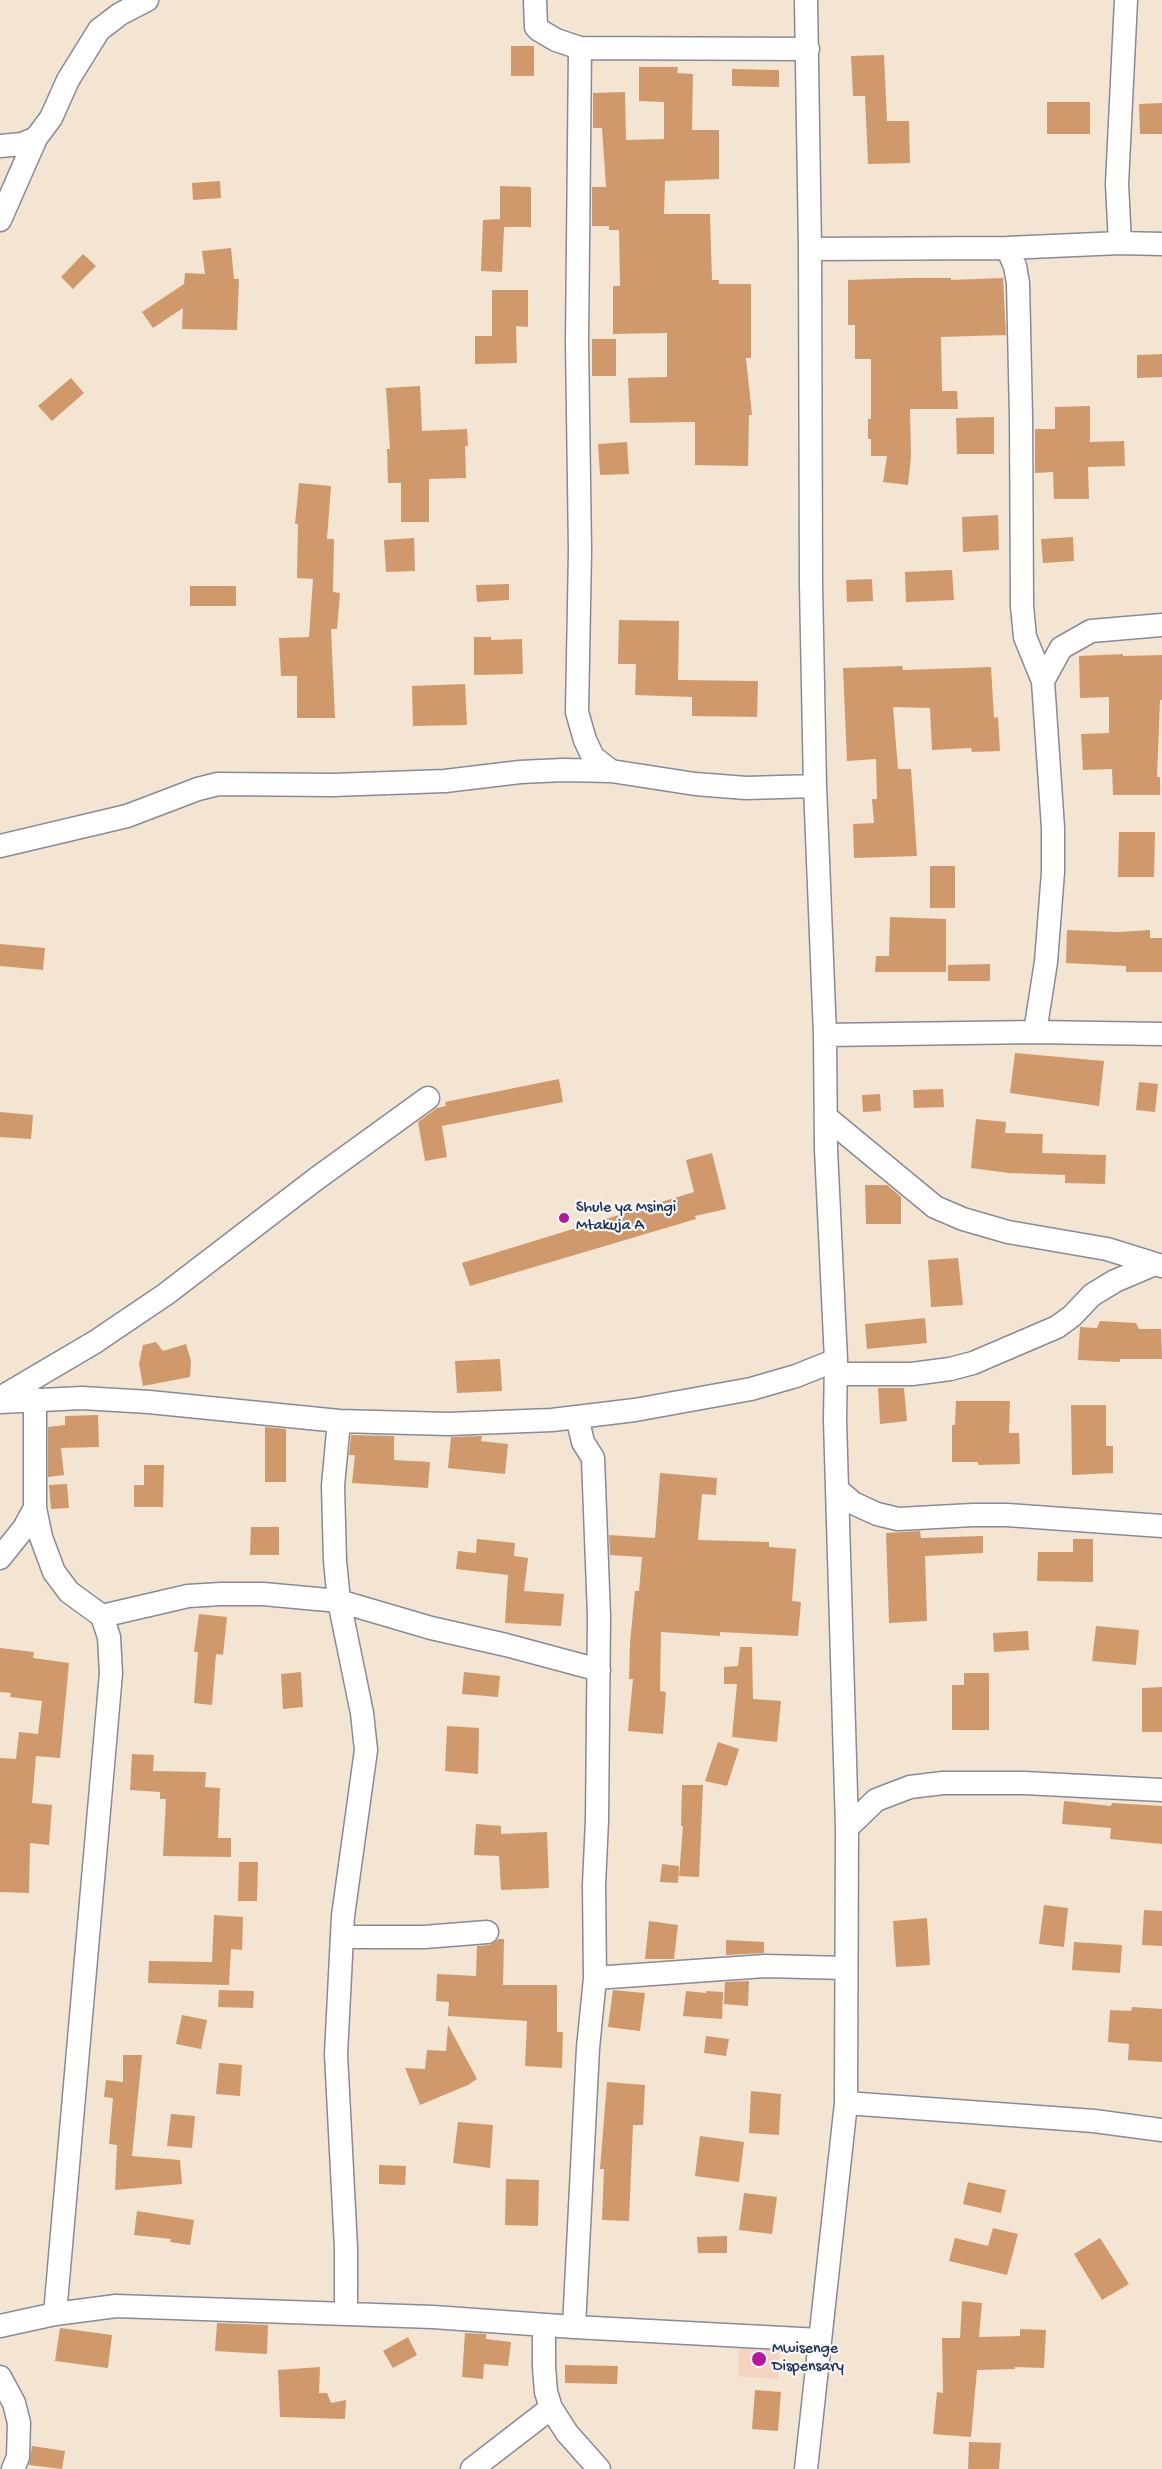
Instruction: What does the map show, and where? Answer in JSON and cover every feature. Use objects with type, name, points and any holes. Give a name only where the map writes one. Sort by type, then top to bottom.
[{"type":"street","points":[[0,220],[36,138],[51,118],[68,80],[99,30],[120,14],[147,0]]},
{"type":"street","points":[[535,0],[536,27],[556,40],[580,48],[808,49]]},
{"type":"street","points":[[806,0],[815,786],[836,1367],[847,1828],[846,2103],[806,2469]]},
{"type":"street","points":[[1120,243],[1117,184],[1126,0]]},
{"type":"street","points":[[580,48],[576,342],[580,551],[577,712],[585,740],[593,757],[611,771]]},
{"type":"street","points":[[0,146],[22,144],[36,138]]},
{"type":"street","points":[[810,249],[1162,244]]},
{"type":"street","points":[[1007,248],[1015,266],[1018,283],[1022,606],[1025,637],[1043,681],[1053,828],[1053,873],[1046,962],[1035,1032]]},
{"type":"street","points":[[1043,681],[1060,648],[1091,631],[1162,625]]},
{"type":"street","points":[[0,846],[127,816],[198,789],[218,784],[333,785],[423,782],[563,770],[611,771],[695,784],[783,789],[815,786]]},
{"type":"street","points":[[825,1035],[1035,1032],[1162,1034]]},
{"type":"street","points":[[0,1400],[95,1342],[166,1294],[316,1179],[428,1098]]},
{"type":"street","points":[[826,1117],[935,1207],[963,1220],[1008,1232],[1107,1249],[1159,1265]]},
{"type":"street","points":[[0,1400],[82,1398],[149,1402],[339,1421],[448,1424],[577,1417],[635,1410],[751,1389],[836,1367],[912,1374],[950,1369],[973,1363],[1057,1327],[1072,1316],[1092,1295],[1115,1281],[1159,1265]]},
{"type":"street","points":[[35,1399],[35,1508],[41,1537],[54,1572],[69,1592],[102,1616],[109,1637],[111,1673],[55,2314]]},
{"type":"street","points":[[574,2327],[588,2048],[595,1978],[594,1885],[599,1670],[593,1458],[583,1442],[577,1417]]},
{"type":"street","points":[[339,1421],[334,1468],[333,1520],[339,1601],[362,1713],[366,1750],[348,1872],[336,2054],[346,2248],[345,2314]]},
{"type":"street","points":[[838,1490],[854,1503],[877,1514],[898,1519],[1007,1515],[1162,1526]]},
{"type":"street","points":[[0,1558],[24,1528],[35,1508]]},
{"type":"street","points":[[102,1616],[188,1596],[263,1594],[339,1601],[431,1629],[506,1645],[599,1670]]},
{"type":"street","points":[[847,1828],[876,1800],[910,1787],[943,1783],[1024,1783],[1162,1790]]},
{"type":"street","points":[[342,1937],[424,1938],[487,1932]]},
{"type":"street","points":[[595,1978],[765,1966],[846,1968]]},
{"type":"street","points":[[846,2103],[1094,2121],[1162,2130]]},
{"type":"street","points":[[0,2326],[55,2314],[116,2306],[345,2314],[820,2340]]},
{"type":"street","points":[[544,2325],[544,2367],[551,2408],[567,2433],[599,2469]]},
{"type":"street","points":[[0,2377],[14,2403],[19,2423],[18,2457],[13,2469]]},
{"type":"street","points":[[472,2469],[551,2408]]},
{"type":"shaded area","name":"Mwisenge Dispensary","points":[[740,2340],[780,2342],[778,2379],[738,2376]]},
{"type":"building","points":[[511,46],[534,46],[534,76],[511,76]]},
{"type":"building","points":[[884,55],[887,121],[909,121],[910,163],[868,164],[865,96],[853,96],[851,56]]},
{"type":"building","points":[[639,67],[678,67],[677,73],[693,74],[692,130],[719,130],[719,179],[665,181],[664,214],[710,214],[712,280],[719,280],[719,284],[751,284],[751,358],[746,358],[752,415],[749,415],[748,466],[695,465],[695,422],[630,423],[628,378],[667,377],[667,333],[613,334],[613,286],[620,286],[619,230],[609,230],[609,226],[592,226],[592,187],[606,187],[602,128],[593,128],[593,93],[625,92],[626,140],[664,139],[664,102],[639,101]]},
{"type":"building","points":[[732,69],[779,70],[779,87],[732,86]]},
{"type":"building","points":[[1047,102],[1090,102],[1090,134],[1047,134]]},
{"type":"building","points":[[1162,103],[1162,134],[1140,134],[1139,104]]},
{"type":"building","points":[[220,181],[221,198],[193,200],[192,183]]},
{"type":"building","points":[[500,186],[531,187],[531,227],[504,227],[502,272],[481,271],[483,220],[500,219]]},
{"type":"building","points":[[231,248],[234,279],[239,279],[237,330],[182,329],[183,308],[153,328],[142,312],[184,284],[185,273],[205,274],[202,251]]},
{"type":"building","points":[[83,254],[96,266],[73,289],[61,277]]},
{"type":"building","points":[[951,278],[951,280],[1003,278],[1006,335],[941,337],[942,391],[957,391],[958,409],[910,409],[911,457],[908,485],[883,482],[887,456],[871,456],[868,419],[871,419],[871,359],[855,359],[855,325],[848,325],[848,280]]},
{"type":"building","points":[[492,290],[528,290],[528,327],[516,326],[517,363],[475,364],[475,336],[492,336]]},
{"type":"building","points":[[592,339],[616,339],[616,376],[592,376]]},
{"type":"building","points":[[1162,354],[1162,377],[1137,378],[1137,355]]},
{"type":"building","points":[[71,378],[84,393],[52,421],[38,406]]},
{"type":"building","points":[[420,386],[422,431],[467,429],[466,478],[429,479],[429,522],[401,522],[401,483],[388,483],[387,449],[390,449],[386,388]]},
{"type":"building","points":[[1090,406],[1090,442],[1124,441],[1125,466],[1088,467],[1089,499],[1054,499],[1053,472],[1035,473],[1035,429],[1055,429],[1055,407]]},
{"type":"building","points":[[994,417],[994,454],[957,454],[956,418]]},
{"type":"building","points":[[627,442],[629,474],[600,475],[598,444]]},
{"type":"building","points":[[299,483],[331,486],[327,539],[334,539],[333,592],[340,593],[337,629],[331,629],[335,718],[297,718],[297,676],[281,676],[279,638],[309,637],[313,579],[297,578],[298,524],[295,524]]},
{"type":"building","points":[[998,515],[999,550],[963,552],[962,517]]},
{"type":"building","points":[[1073,537],[1074,561],[1043,563],[1041,539]]},
{"type":"building","points":[[414,538],[415,571],[386,572],[384,540]]},
{"type":"building","points":[[952,570],[954,600],[906,602],[905,572]]},
{"type":"building","points":[[872,579],[873,601],[847,602],[846,580]]},
{"type":"building","points":[[509,584],[509,600],[477,602],[476,585]]},
{"type":"building","points":[[190,586],[236,586],[236,606],[190,606]]},
{"type":"building","points":[[619,620],[679,621],[678,680],[758,681],[757,717],[692,716],[692,697],[635,695],[636,664],[618,664]]},
{"type":"building","points":[[474,637],[491,637],[491,640],[522,639],[523,674],[474,675]]},
{"type":"building","points":[[1123,654],[1123,656],[1162,655],[1162,700],[1160,700],[1157,777],[1160,777],[1160,795],[1113,795],[1112,769],[1083,770],[1081,734],[1109,733],[1109,697],[1080,698],[1079,656]]},
{"type":"building","points":[[902,666],[903,670],[991,667],[994,718],[998,717],[1000,751],[972,752],[971,748],[932,750],[930,708],[893,707],[898,769],[911,769],[917,856],[854,858],[853,824],[874,823],[872,799],[877,799],[876,759],[847,761],[843,668]]},
{"type":"building","points":[[465,684],[467,725],[413,726],[412,686]]},
{"type":"building","points":[[1119,832],[1155,832],[1154,877],[1118,877]]},
{"type":"building","points":[[930,866],[955,866],[955,908],[930,908]]},
{"type":"building","points":[[890,917],[946,919],[946,972],[875,972],[876,956],[889,956]]},
{"type":"building","points":[[1067,930],[1118,932],[1150,930],[1150,938],[1162,938],[1162,972],[1126,972],[1126,966],[1066,963]]},
{"type":"building","points":[[0,944],[45,948],[43,970],[0,966]]},
{"type":"building","points":[[990,964],[990,981],[948,981],[948,965]]},
{"type":"building","points":[[1015,1053],[1104,1061],[1099,1106],[1010,1093]]},
{"type":"building","points":[[559,1079],[563,1102],[442,1126],[447,1157],[425,1161],[418,1122],[437,1108],[446,1106],[445,1102]]},
{"type":"building","points":[[1139,1082],[1158,1084],[1155,1112],[1136,1110]]},
{"type":"building","points":[[943,1089],[944,1107],[914,1108],[913,1090]]},
{"type":"building","points":[[880,1094],[881,1111],[863,1112],[862,1095]]},
{"type":"building","points":[[0,1112],[33,1115],[31,1139],[0,1137]]},
{"type":"building","points":[[976,1119],[1006,1122],[1005,1133],[1043,1134],[1042,1153],[1106,1155],[1105,1184],[1065,1183],[1065,1175],[1009,1173],[971,1168]]},
{"type":"building","points":[[712,1153],[726,1209],[695,1216],[696,1219],[470,1286],[462,1263],[694,1192],[686,1160]]},
{"type":"building","points":[[865,1185],[887,1185],[901,1197],[901,1224],[866,1224]]},
{"type":"building","points":[[958,1258],[963,1305],[931,1307],[928,1260]]},
{"type":"building","points":[[925,1318],[927,1343],[867,1349],[865,1324]]},
{"type":"building","points":[[1100,1321],[1136,1323],[1139,1329],[1161,1329],[1162,1359],[1120,1359],[1120,1362],[1078,1360],[1080,1327],[1097,1328]]},
{"type":"building","points":[[156,1342],[163,1351],[186,1344],[191,1361],[190,1377],[143,1386],[139,1364],[143,1345]]},
{"type":"building","points":[[500,1359],[502,1391],[457,1393],[455,1361]]},
{"type":"building","points":[[878,1388],[904,1388],[907,1421],[880,1424]]},
{"type":"building","points":[[956,1401],[1010,1401],[1009,1433],[1019,1433],[1020,1464],[978,1465],[978,1462],[952,1462],[952,1425],[955,1425]]},
{"type":"building","points":[[1071,1405],[1106,1405],[1106,1446],[1113,1446],[1113,1473],[1072,1475]]},
{"type":"building","points":[[98,1415],[99,1447],[61,1448],[64,1475],[48,1477],[48,1427],[65,1425],[65,1416]]},
{"type":"building","points":[[265,1427],[286,1429],[286,1482],[265,1482]]},
{"type":"building","points":[[351,1435],[394,1436],[394,1460],[430,1462],[428,1488],[352,1483],[355,1455],[349,1455]]},
{"type":"building","points":[[482,1436],[481,1441],[508,1444],[505,1474],[448,1468],[451,1437]]},
{"type":"building","points":[[144,1465],[164,1465],[163,1507],[134,1507],[134,1485],[144,1485]]},
{"type":"building","points":[[660,1473],[717,1478],[716,1495],[702,1494],[698,1540],[769,1542],[769,1547],[796,1549],[792,1601],[801,1602],[798,1636],[720,1632],[720,1636],[661,1632],[660,1691],[666,1692],[663,1734],[628,1731],[633,1679],[629,1679],[630,1643],[635,1591],[639,1591],[642,1557],[610,1555],[609,1535],[655,1538]]},
{"type":"building","points":[[67,1484],[69,1508],[51,1509],[49,1485]]},
{"type":"building","points":[[251,1527],[279,1527],[279,1555],[250,1555]]},
{"type":"building","points":[[920,1531],[921,1538],[983,1536],[983,1553],[925,1556],[927,1621],[889,1623],[886,1533]]},
{"type":"building","points":[[477,1539],[515,1543],[514,1556],[528,1558],[524,1591],[564,1594],[561,1626],[505,1623],[508,1575],[456,1569],[458,1551],[476,1553]]},
{"type":"building","points":[[1073,1539],[1093,1539],[1093,1582],[1037,1581],[1038,1552],[1073,1552]]},
{"type":"building","points":[[199,1614],[227,1617],[223,1655],[216,1654],[212,1705],[194,1703],[198,1652],[194,1652]]},
{"type":"building","points":[[1096,1626],[1139,1630],[1136,1665],[1092,1661]]},
{"type":"building","points":[[1028,1631],[1029,1650],[994,1652],[993,1633]]},
{"type":"building","points":[[740,1647],[752,1647],[753,1699],[781,1701],[777,1742],[732,1737],[737,1684],[724,1684],[724,1667],[738,1666]]},
{"type":"building","points":[[0,1648],[34,1652],[33,1658],[69,1663],[60,1758],[36,1756],[32,1803],[52,1805],[49,1845],[30,1843],[29,1893],[0,1892],[0,1758],[16,1759],[19,1732],[38,1734],[42,1701],[10,1697],[11,1693],[0,1692]]},
{"type":"building","points":[[301,1672],[303,1707],[283,1709],[281,1674]]},
{"type":"building","points":[[464,1672],[500,1676],[498,1697],[462,1694]]},
{"type":"building","points":[[964,1673],[989,1673],[989,1730],[952,1730],[952,1685],[964,1685]]},
{"type":"building","points":[[1162,1687],[1162,1732],[1142,1732],[1142,1688]]},
{"type":"building","points":[[447,1726],[479,1728],[478,1774],[445,1771]]},
{"type":"building","points":[[718,1742],[739,1749],[727,1786],[705,1781]]},
{"type":"building","points":[[132,1754],[154,1755],[153,1771],[206,1772],[205,1787],[220,1788],[218,1838],[231,1838],[231,1857],[163,1856],[166,1799],[160,1799],[160,1792],[130,1790]]},
{"type":"building","points":[[682,1785],[703,1785],[699,1877],[679,1876],[683,1826],[681,1826]]},
{"type":"building","points":[[1064,1801],[1111,1806],[1112,1803],[1162,1806],[1162,1844],[1110,1839],[1111,1828],[1062,1824]]},
{"type":"building","points":[[476,1824],[501,1826],[501,1834],[547,1832],[549,1888],[501,1890],[499,1856],[474,1855]]},
{"type":"building","points":[[239,1862],[258,1862],[257,1901],[238,1901]]},
{"type":"building","points":[[662,1864],[679,1866],[678,1883],[660,1882]]},
{"type":"building","points":[[1044,1905],[1068,1908],[1064,1947],[1039,1944]]},
{"type":"building","points":[[1144,1910],[1162,1911],[1162,1946],[1142,1945]]},
{"type":"building","points":[[214,1915],[243,1917],[242,1950],[231,1949],[229,1985],[148,1983],[149,1961],[212,1962]]},
{"type":"building","points":[[927,1918],[930,1965],[896,1967],[893,1921]]},
{"type":"building","points":[[649,1921],[678,1925],[674,1959],[645,1959]]},
{"type":"building","points":[[498,1939],[504,1939],[503,1985],[557,1985],[557,2032],[563,2032],[562,2068],[525,2066],[527,2021],[448,2016],[449,2002],[436,2001],[437,1974],[476,1976],[477,1946],[489,1945]]},
{"type":"building","points":[[726,1940],[764,1942],[764,1953],[726,1955]]},
{"type":"building","points":[[1074,1942],[1122,1945],[1120,1973],[1072,1970]]},
{"type":"building","points":[[749,1981],[748,2006],[724,2004],[725,1982]]},
{"type":"building","points":[[219,1990],[254,1991],[253,2008],[218,2007]]},
{"type":"building","points":[[613,1990],[645,1993],[640,2031],[608,2027]]},
{"type":"building","points":[[686,1991],[723,1992],[722,2019],[683,2016]]},
{"type":"building","points":[[1132,2007],[1162,2009],[1162,2062],[1128,2060],[1129,2044],[1108,2042],[1110,2010],[1131,2011]]},
{"type":"building","points":[[182,2015],[207,2020],[201,2049],[176,2044]]},
{"type":"building","points":[[448,2025],[477,2079],[420,2105],[405,2068],[425,2069],[427,2050],[446,2051]]},
{"type":"building","points":[[706,2036],[729,2039],[726,2056],[704,2053]]},
{"type":"building","points":[[123,2055],[142,2055],[132,2156],[180,2160],[182,2184],[115,2190],[117,2145],[109,2144],[113,2098],[104,2097],[106,2080],[123,2082]]},
{"type":"building","points":[[219,2063],[242,2065],[240,2096],[216,2094]]},
{"type":"building","points":[[607,2082],[645,2085],[643,2125],[633,2125],[629,2221],[602,2220],[604,2169],[600,2169]]},
{"type":"building","points":[[751,2091],[781,2094],[779,2135],[749,2133]]},
{"type":"building","points":[[171,2114],[195,2116],[192,2148],[167,2146]]},
{"type":"building","points":[[458,2122],[493,2125],[490,2168],[453,2163]]},
{"type":"building","points":[[700,2136],[744,2142],[739,2182],[695,2176]]},
{"type":"building","points":[[379,2165],[406,2166],[405,2185],[379,2184]]},
{"type":"building","points":[[506,2179],[539,2180],[538,2226],[505,2225]]},
{"type":"building","points":[[968,2182],[1006,2190],[1001,2213],[963,2204]]},
{"type":"building","points":[[744,2193],[777,2197],[772,2234],[739,2230]]},
{"type":"building","points":[[137,2211],[194,2220],[190,2245],[170,2242],[171,2239],[134,2235]]},
{"type":"building","points":[[993,2228],[1018,2234],[1007,2275],[949,2261],[955,2238],[988,2246]]},
{"type":"building","points":[[727,2236],[727,2253],[698,2253],[697,2237]]},
{"type":"building","points":[[1100,2238],[1129,2284],[1102,2300],[1074,2254]]},
{"type":"building","points":[[962,2301],[982,2303],[979,2337],[1020,2336],[1020,2329],[1046,2330],[1044,2368],[1015,2367],[1015,2369],[977,2370],[971,2437],[933,2434],[937,2392],[943,2393],[942,2338],[960,2338]]},
{"type":"building","points":[[217,2323],[268,2325],[267,2354],[215,2351]]},
{"type":"building","points":[[60,2328],[112,2335],[108,2368],[55,2361]]},
{"type":"building","points":[[465,2333],[486,2334],[486,2339],[511,2342],[508,2366],[484,2364],[483,2379],[462,2377]]},
{"type":"building","points":[[408,2337],[417,2355],[393,2368],[383,2351]]},
{"type":"building","points":[[565,2365],[618,2366],[617,2384],[565,2383]]},
{"type":"building","points":[[320,2367],[319,2393],[327,2393],[331,2403],[346,2400],[345,2419],[280,2417],[278,2370]]},
{"type":"building","points":[[755,2390],[781,2392],[778,2431],[752,2429]]},
{"type":"building","points":[[969,2442],[1001,2443],[999,2469],[968,2469]]},
{"type":"building","points":[[32,2446],[65,2451],[62,2469],[29,2465]]},
{"type":"place","name":"Shule ya Msingi Mtakuja A","points":[[564,1218]]},
{"type":"place","name":"Mwisenge Dispensary","points":[[759,2359]]}]
